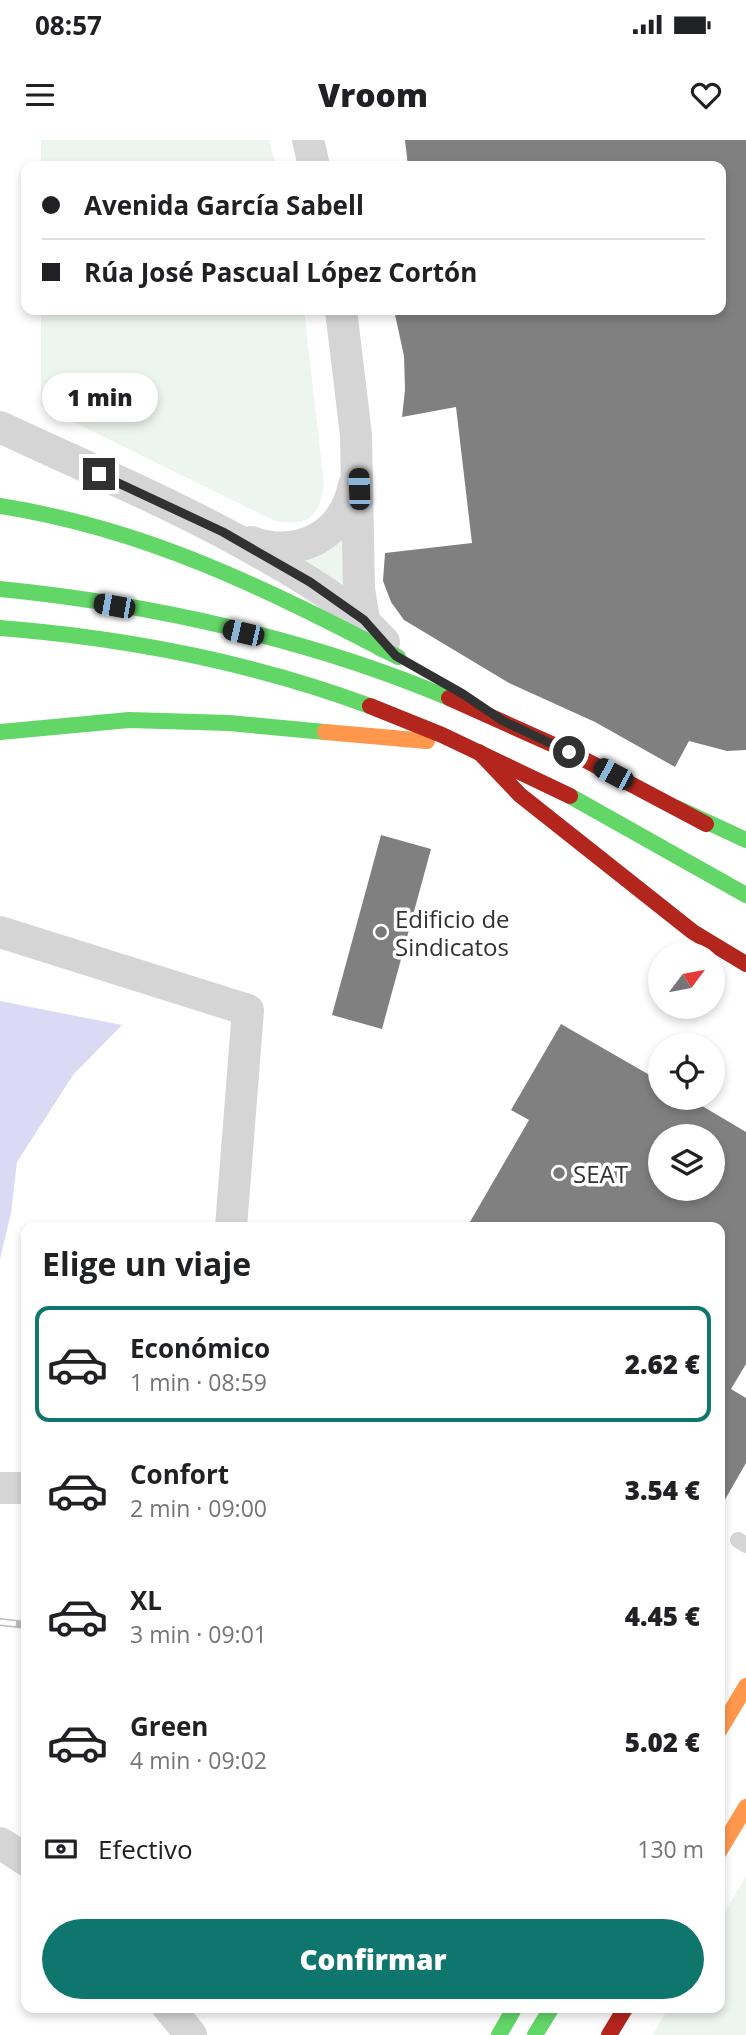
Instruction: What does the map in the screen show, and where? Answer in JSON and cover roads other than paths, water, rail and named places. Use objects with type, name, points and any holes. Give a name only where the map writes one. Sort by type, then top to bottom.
[{"type":"main road","points":[[0,506],[80,520],[196,558],[407,662],[503,721],[746,840]]},
{"type":"main road","points":[[0,589],[42,593],[163,614],[269,639],[356,664],[503,721]]},
{"type":"main road","points":[[0,628],[105,639],[256,672],[396,716],[452,739],[577,799],[746,895]]},
{"type":"main road","points":[[0,732],[129,720],[229,723],[414,741],[452,739]]},
{"type":"main road","points":[[479,752],[520,795],[693,932],[746,964]]},
{"type":"main road","points":[[677,808],[746,846]]},
{"type":"main road","points":[[725,1721],[746,1686]]},
{"type":"main road","points":[[725,1842],[746,1807]]},
{"type":"main road","points":[[499,2035],[512,2013]]},
{"type":"main road","points":[[535,2035],[548,2013]]},
{"type":"main road","points":[[609,2035],[622,2013]]},
{"type":"street","points":[[308,140],[313,161]]},
{"type":"street","points":[[342,315],[358,466],[359,589],[364,620]]},
{"type":"street","points":[[0,427],[223,532],[310,582],[364,620],[407,662]]},
{"type":"street","points":[[223,532],[258,544],[283,548],[302,547],[319,541],[346,509],[358,466]]},
{"type":"street","points":[[0,932],[248,1010],[231,1222]]},
{"type":"street","points":[[0,1488],[21,1488]]},
{"type":"street","points":[[173,2013],[191,2035]]},
{"type":"water","points":[[0,1001],[122,1025],[73,1075],[17,1162],[11,1213],[0,1259]]},
{"type":"railway","points":[[0,1622],[21,1624]]},
{"type":"place","name":"Edificio de Sindicatos","points":[[381,932]]},
{"type":"place","name":"SEAT","points":[[559,1173]]}]
